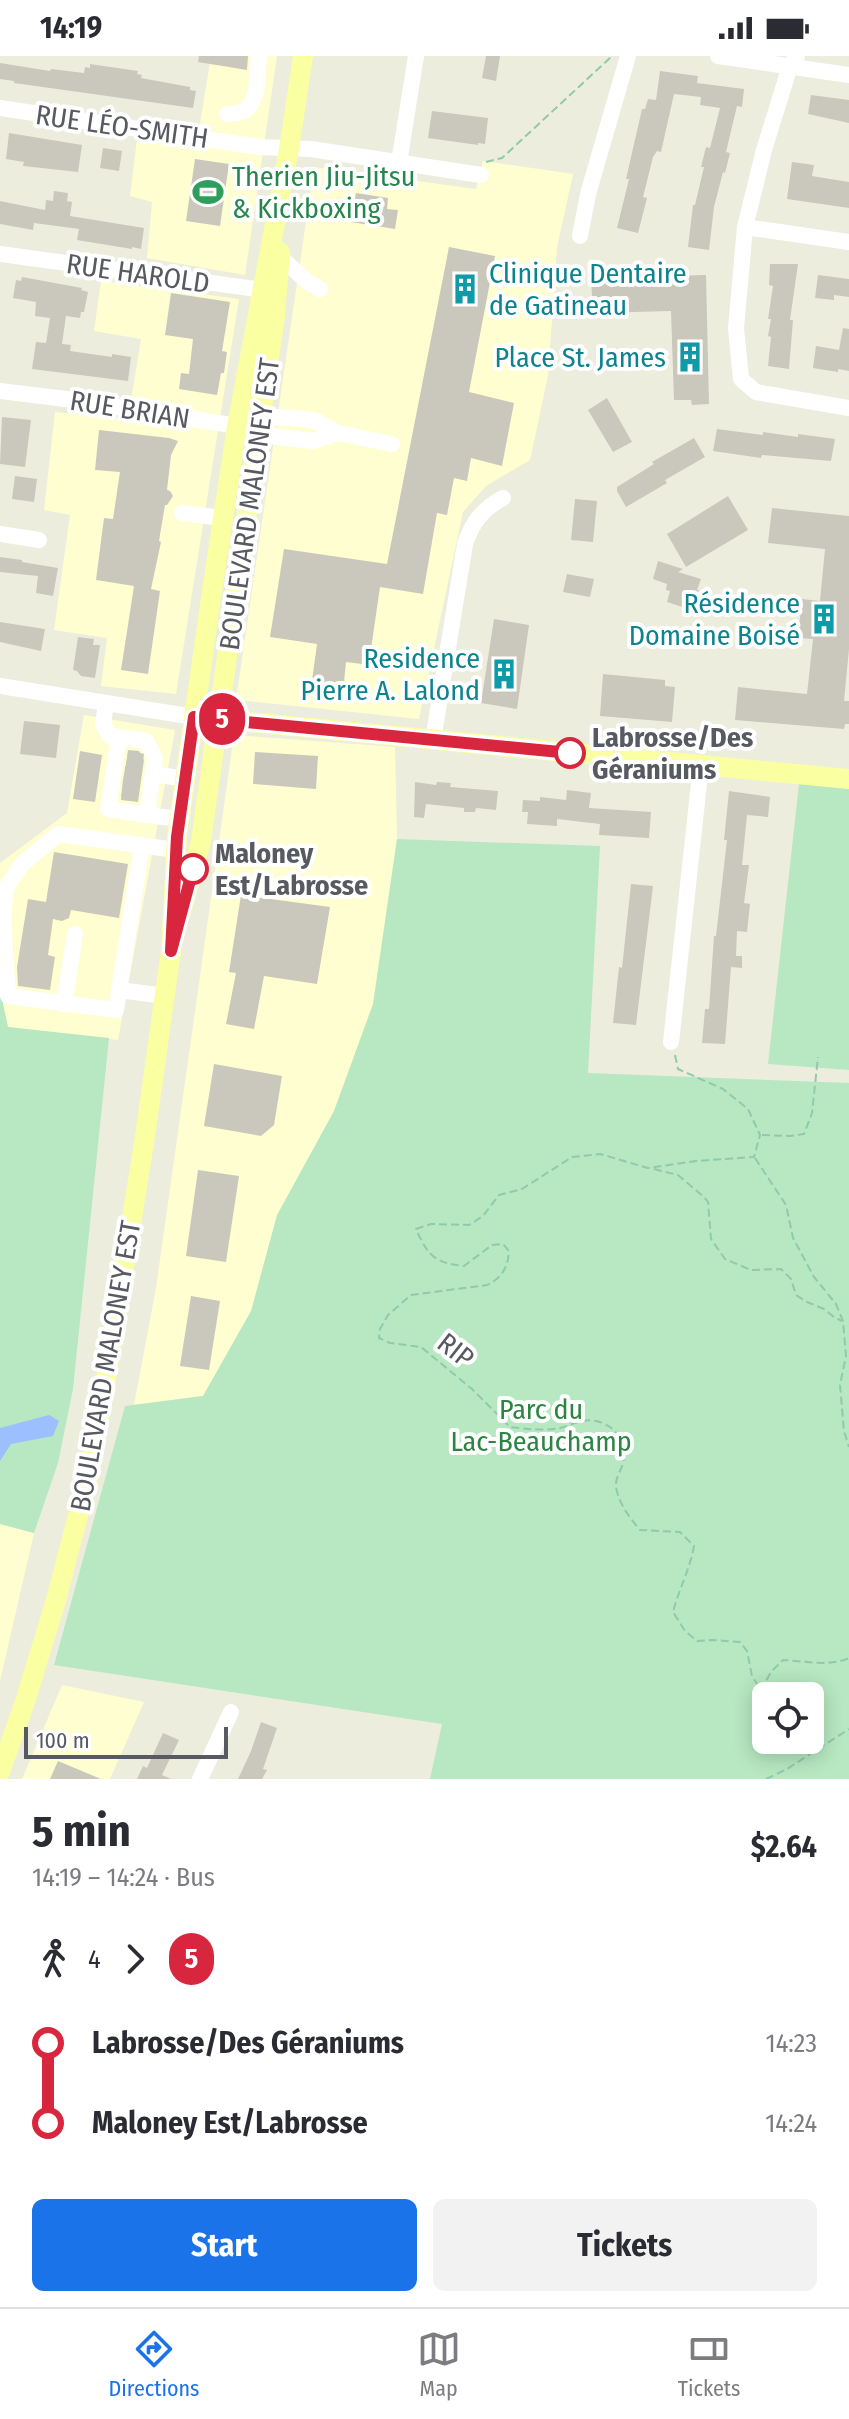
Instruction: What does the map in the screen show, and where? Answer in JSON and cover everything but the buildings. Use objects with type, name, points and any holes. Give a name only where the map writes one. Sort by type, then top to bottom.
[{"type":"main road","name":"BOULEVARD MALONEY EST","points":[[171,951],[201,841],[219,719],[262,427],[269,291],[303,56]]},
{"type":"main road","name":"BOULEVARD MALONEY EST","points":[[0,1772],[42,1647],[89,1473],[114,1332],[165,996],[171,951],[179,819],[223,518],[237,426],[280,257],[289,149]]},
{"type":"main road","points":[[194,717],[849,779]]},
{"type":"street","points":[[227,114],[249,110],[253,102],[259,56]]},
{"type":"street","points":[[399,163],[416,56]]},
{"type":"street","points":[[580,236],[588,194],[628,56]]},
{"type":"street","points":[[718,56],[794,61],[849,75]]},
{"type":"street","points":[[794,61],[764,150],[745,227],[736,328],[741,379],[756,392],[849,408]]},
{"type":"street","name":"RUE LÉO-SMITH","points":[[0,108],[258,147],[311,149],[399,163],[481,169]]},
{"type":"street","points":[[745,227],[849,242]]},
{"type":"street","name":"RUE HAROLD","points":[[0,254],[269,291]]},
{"type":"street","points":[[280,257],[320,289]]},
{"type":"street","name":"RUE BRIAN","points":[[0,391],[237,426],[262,427]]},
{"type":"street","points":[[262,427],[270,436],[313,441],[338,433],[392,444]]},
{"type":"street","points":[[433,740],[465,544],[470,529],[483,510],[503,498]]},
{"type":"street","points":[[182,513],[223,518]]},
{"type":"street","points":[[0,534],[39,540]]},
{"type":"street","points":[[0,686],[194,717]]},
{"type":"street","points":[[106,703],[103,724],[110,736],[146,741],[155,758],[148,777],[147,815]]},
{"type":"street","points":[[119,738],[119,773],[108,809],[179,819]]},
{"type":"street","points":[[671,1042],[701,765]]},
{"type":"street","points":[[148,777],[186,779]]},
{"type":"street","points":[[142,845],[116,1010],[8,996],[3,920],[6,888],[22,864],[58,834],[142,845],[176,850]]},
{"type":"street","points":[[64,1004],[75,934]]},
{"type":"street","points":[[119,990],[165,996]]},
{"type":"street","points":[[200,1779],[231,1712]]},
{"type":"path","points":[[481,169],[502,158],[612,56]]},
{"type":"path","points":[[671,1042],[678,1069],[723,1089],[748,1109],[760,1135],[754,1157],[786,1205],[793,1238],[814,1277],[836,1304],[843,1321],[846,1356],[840,1385],[844,1431],[849,1447]]},
{"type":"path","points":[[760,1135],[804,1134],[812,1113],[818,1057]]},
{"type":"path","name":"RIP","points":[[843,1321],[796,1295],[791,1279],[781,1269],[751,1270],[725,1259],[711,1239],[708,1202],[678,1175],[600,1154],[572,1157],[522,1189],[499,1195],[483,1216],[469,1225],[431,1224],[416,1229],[431,1257],[447,1264],[464,1266],[492,1245],[503,1244],[509,1251],[508,1262],[498,1279],[487,1285],[411,1295],[388,1315],[379,1338],[390,1343],[421,1347],[472,1389],[510,1427],[547,1429],[561,1428],[574,1422],[596,1421],[614,1430],[624,1442],[624,1461],[615,1482],[620,1502],[629,1516],[640,1530],[680,1532],[694,1546],[687,1577],[677,1595],[673,1612],[685,1631],[697,1641],[740,1642],[747,1651],[752,1676],[761,1690],[771,1672],[783,1660],[834,1664],[849,1658]]},
{"type":"path","name":"RIP","points":[[652,1168],[754,1157]]},
{"type":"path","points":[[766,1779],[849,1729]]},
{"type":"shaded area","points":[[211,56],[277,56],[245,275],[147,258],[152,202],[130,196],[137,139],[196,148]]},
{"type":"shaded area","points":[[483,161],[573,174],[557,247],[548,376],[530,460],[486,486],[463,512],[419,719],[236,700],[314,167],[476,189]]},
{"type":"shaded area","points":[[101,281],[239,299],[176,694],[101,686],[107,638],[54,630],[70,515],[44,510],[55,412],[128,419],[141,339],[94,331]]},
{"type":"shaded area","points":[[84,715],[175,730],[118,1040],[8,1027],[0,990],[0,863],[67,813]]},
{"type":"shaded area","points":[[234,735],[395,747],[397,839],[355,1130],[203,1396],[134,1405],[156,1288]]},
{"type":"shaded area","points":[[0,1524],[34,1533],[0,1681]]},
{"type":"shaded area","points":[[62,1685],[144,1702],[110,1779],[22,1779]]},
{"type":"green space","points":[[800,775],[849,779],[849,1070],[768,1064]]},
{"type":"green space","name":"Parc du Lac-Beauchamp","points":[[397,839],[600,846],[588,1073],[849,1083],[849,1779],[430,1779],[442,1724],[54,1665],[125,1406],[203,1396],[251,1311],[277,1215],[334,1111],[373,1004]]},
{"type":"green space","points":[[0,990],[8,1027],[109,1038],[73,1389],[58,1463],[34,1533],[0,1524]]},
{"type":"water","points":[[49,1415],[59,1421],[53,1436],[11,1444],[0,1461],[0,1428]]},
{"type":"tunnel","points":[[127,759],[145,762]]},
{"type":"tunnel","points":[[124,774],[142,777]]},
{"type":"tunnel","points":[[122,789],[140,791]]},
{"type":"bus line","name":"5","points":[[193,869],[171,951],[177,837],[194,717],[570,753]]},
{"type":"place","name":"Therien Jiu-Jitsu & Kickboxing","points":[[208,192]]},
{"type":"place","name":"Clinique Dentaire de Gatineau","points":[[465,289]]},
{"type":"place","name":"Place St. James","points":[[690,357]]},
{"type":"place","name":"Résidence Domaine Boisé","points":[[824,619]]},
{"type":"place","name":"Residence Pierre A. Lalond","points":[[504,674]]},
{"type":"place","name":"Labrosse/Des Géraniums","points":[[570,753]]},
{"type":"place","name":"Maloney Est/Labrosse","points":[[193,869]]}]
